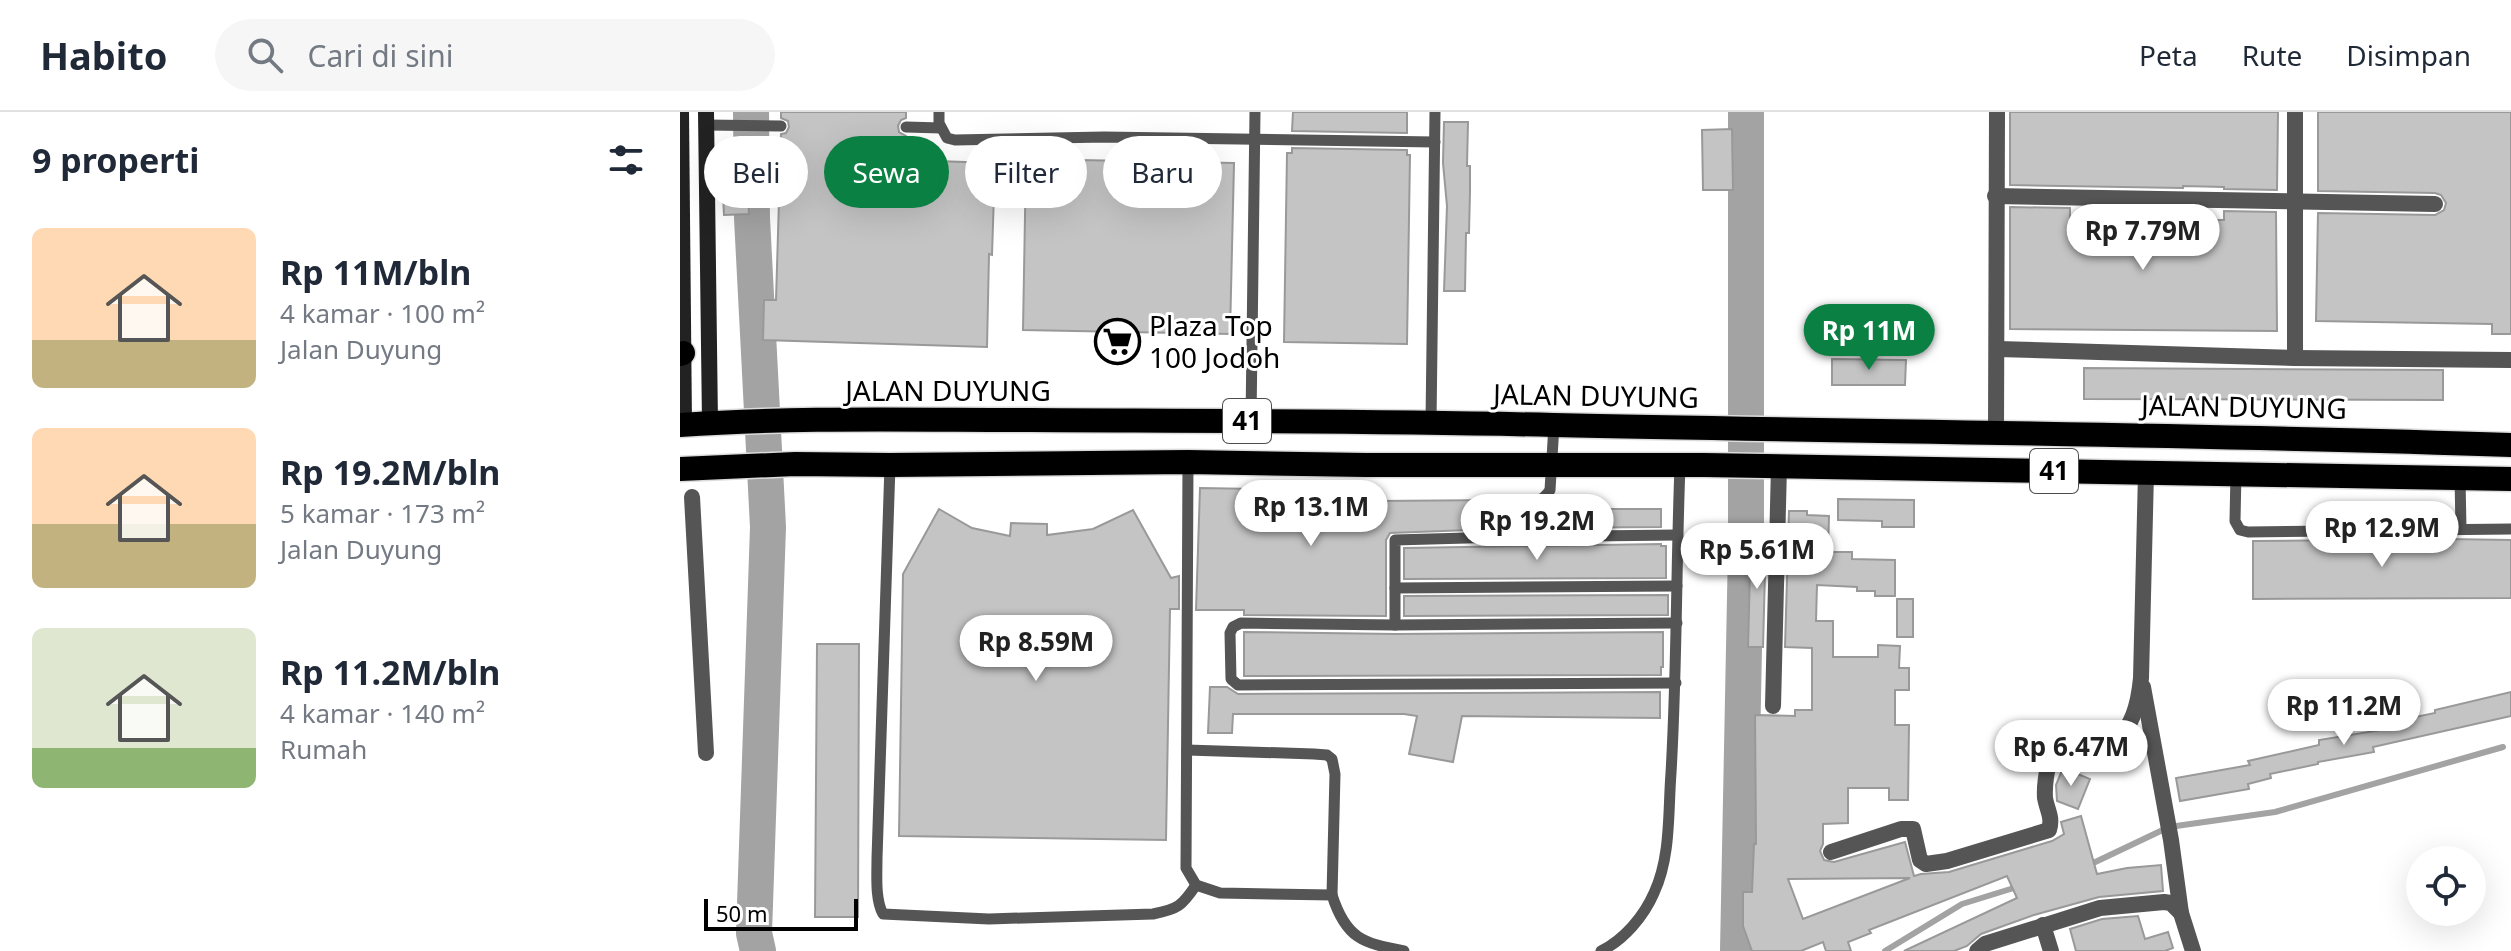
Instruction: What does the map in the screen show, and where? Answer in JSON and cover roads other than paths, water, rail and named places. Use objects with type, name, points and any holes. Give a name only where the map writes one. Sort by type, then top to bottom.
[{"type":"highway","name":"JALAN DUYUNG","points":[[682,424],[952,420],[1431,422],[2511,445]]},
{"type":"highway","points":[[950,464],[952,420]]},
{"type":"highway","points":[[2338,476],[2340,439]]},
{"type":"highway","name":"41","points":[[684,468],[795,464],[1188,462],[1704,465],[2511,479]]},
{"type":"street","points":[[681,112],[682,424]]},
{"type":"street","points":[[1996,432],[1997,112]]},
{"type":"street","points":[[2295,112],[2295,358]]},
{"type":"street","points":[[706,118],[709,362],[718,422]]},
{"type":"street","points":[[1995,196],[2435,204]]},
{"type":"street","points":[[1998,349],[2295,358],[2511,360]]},
{"type":"street","points":[[682,357],[709,362]]},
{"type":"street","points":[[1773,706],[1774,466]]},
{"type":"street","points":[[684,468],[706,753]]},
{"type":"street","points":[[2146,473],[2141,678],[2181,913],[2193,951]]},
{"type":"street","points":[[1831,852],[1901,829],[1913,829],[1920,860],[1929,864],[2045,833],[2051,826],[2045,798],[2051,754],[2057,738],[2065,733],[2088,742],[2109,741],[2122,735],[2130,723],[2141,678]]},
{"type":"street","points":[[1977,951],[1985,944],[2100,908],[2171,903],[2181,913]]},
{"type":"street","points":[[2043,925],[2051,951]]},
{"type":"lane","points":[[939,112],[941,128],[947,138],[955,140],[1104,137],[1435,142]]},
{"type":"lane","points":[[1251,421],[1255,112]]},
{"type":"lane","points":[[1431,422],[1435,112]]},
{"type":"lane","points":[[706,118],[741,125],[781,126]]},
{"type":"lane","points":[[906,127],[941,128]]},
{"type":"lane","points":[[1503,537],[1509,509],[1547,495],[1551,483],[1554,425]]},
{"type":"lane","points":[[1188,462],[1186,868],[1196,885],[1220,893],[1332,895]]},
{"type":"lane","points":[[890,465],[877,858],[878,891],[883,914],[989,919],[1153,914],[1174,910],[1196,885]]},
{"type":"lane","points":[[1601,951],[1610,947],[1636,923],[1655,893],[1666,847],[1676,683],[1680,466]]},
{"type":"lane","points":[[2236,473],[2235,521],[2240,530],[2248,532],[2511,529]]},
{"type":"lane","points":[[2460,478],[2461,529]]},
{"type":"lane","points":[[1395,625],[1394,541],[1397,539],[1677,535]]},
{"type":"lane","points":[[1395,588],[1677,586]]},
{"type":"lane","points":[[1676,683],[1238,685],[1231,679],[1230,633],[1233,627],[1241,623],[1677,623]]},
{"type":"lane","points":[[1187,750],[1314,754],[1327,755],[1332,759],[1335,774],[1332,895],[1337,912],[1355,937],[1368,944],[1404,951]]},
{"type":"waterway","points":[[751,112],[752,218],[768,527],[754,933],[758,951]]},
{"type":"waterway","points":[[1738,951],[1746,547],[1746,112]]},
{"type":"waterway","points":[[2089,865],[2169,827],[2275,812],[2503,747]]},
{"type":"waterway","points":[[1885,951],[1962,904],[2017,887]]},
{"type":"place","name":"Plaza Top 100 Jodoh","points":[[1118,342]]}]
